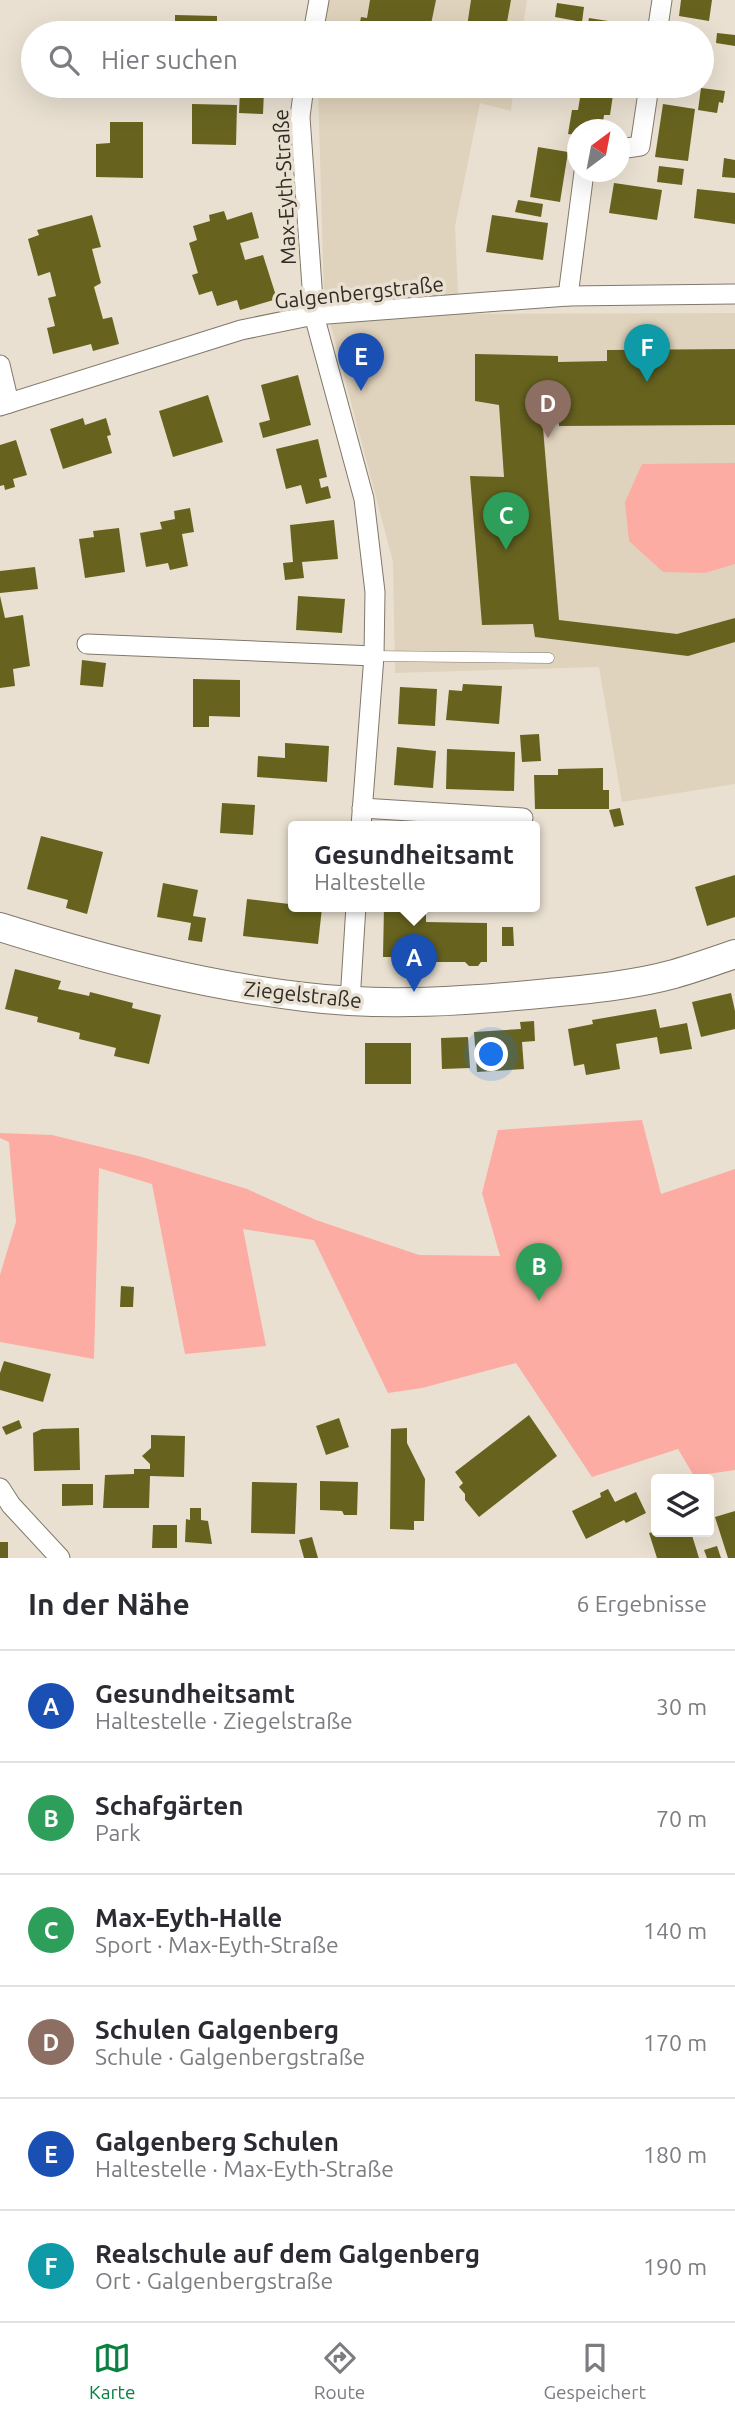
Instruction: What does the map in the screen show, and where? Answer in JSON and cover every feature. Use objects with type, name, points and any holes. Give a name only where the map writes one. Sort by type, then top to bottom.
[{"type":"main road","name":"Ziegelstraße","points":[[0,928],[192,979],[259,991],[350,1001],[463,1001],[603,987],[673,975],[735,954]]},
{"type":"street","points":[[316,21],[320,0]]},
{"type":"street","points":[[659,21],[662,0]]},
{"type":"street","name":"Max-Eyth-Straße","points":[[302,98],[300,117],[314,315],[364,499],[375,592],[362,817],[523,818]]},
{"type":"street","points":[[630,148],[640,146],[647,98]]},
{"type":"street","points":[[568,296],[583,182]]},
{"type":"street","name":"Galgenbergstraße","points":[[5,405],[241,330],[314,315],[568,296],[735,294]]},
{"type":"street","points":[[0,365],[5,405]]},
{"type":"street","points":[[87,645],[373,656]]},
{"type":"street","points":[[350,1001],[356,912]]},
{"type":"street","points":[[0,1488],[11,1505],[60,1558]]},
{"type":"lane","points":[[373,656],[549,658]]},
{"type":"shaded area","points":[[329,0],[527,0],[524,21],[325,21]]},
{"type":"shaded area","points":[[318,98],[513,98],[511,111],[480,103],[455,226],[459,314],[735,313],[735,784],[622,802],[599,667],[395,673],[393,562],[324,299]]},
{"type":"shaded area","points":[[735,463],[735,564],[705,573],[663,572],[629,541],[625,502],[642,464]]},
{"type":"shaded area","points":[[642,1120],[661,1194],[735,1169],[735,1470],[693,1474],[678,1449],[592,1477],[516,1363],[422,1388],[388,1393],[314,1240],[243,1229],[266,1346],[185,1354],[152,1184],[99,1168],[94,1359],[0,1342],[0,1275],[16,1222],[9,1142],[0,1138],[0,1133],[52,1135],[142,1157],[247,1189],[316,1220],[419,1255],[500,1256],[482,1193],[498,1130]]},
{"type":"building","points":[[370,0],[436,0],[432,21],[360,21],[361,17],[367,18]]},
{"type":"building","points":[[471,0],[511,0],[507,21],[468,21]]},
{"type":"building","points":[[681,0],[712,0],[709,21],[679,16]]},
{"type":"building","points":[[557,3],[584,7],[582,21],[555,17]]},
{"type":"building","points":[[175,15],[217,16],[217,21],[175,21]]},
{"type":"building","points":[[717,33],[735,35],[735,46],[716,43]]},
{"type":"building","points":[[714,90],[725,91],[723,103],[719,102],[717,113],[698,110],[700,98],[714,98]]},
{"type":"building","points":[[240,98],[264,98],[263,114],[239,113]]},
{"type":"building","points":[[580,98],[613,98],[610,115],[604,115],[603,119],[570,119],[572,110],[578,110]]},
{"type":"building","points":[[192,104],[237,105],[236,145],[192,144]]},
{"type":"building","points":[[663,104],[695,109],[688,161],[655,157]]},
{"type":"building","points":[[110,122],[143,122],[143,178],[96,177],[96,144],[110,143]]},
{"type":"building","points":[[538,147],[567,152],[560,202],[530,197]]},
{"type":"building","points":[[724,158],[735,160],[735,178],[722,177]]},
{"type":"building","points":[[659,166],[684,169],[682,185],[657,182]]},
{"type":"building","points":[[614,183],[662,190],[657,220],[609,213]]},
{"type":"building","points":[[697,189],[735,193],[735,224],[694,218]]},
{"type":"building","points":[[518,200],[543,204],[541,217],[515,212]]},
{"type":"building","points":[[224,211],[227,220],[252,212],[259,238],[240,243],[245,260],[263,255],[277,299],[240,310],[237,300],[217,306],[212,291],[199,295],[192,275],[198,273],[189,243],[197,240],[193,226],[210,221],[209,215]]},
{"type":"building","points":[[92,215],[101,247],[92,249],[101,283],[94,287],[103,319],[112,317],[119,344],[93,351],[91,344],[53,354],[47,328],[55,326],[48,298],[56,296],[50,272],[38,276],[28,239],[39,235],[37,230]]},
{"type":"building","points":[[492,215],[548,223],[543,260],[486,252]]},
{"type":"building","points":[[735,349],[735,425],[559,426],[559,403],[551,406],[551,427],[543,428],[559,620],[677,634],[735,618],[735,642],[688,656],[535,637],[533,624],[482,625],[470,476],[504,477],[499,405],[475,401],[475,354],[558,356],[558,362],[607,361],[607,350]]},
{"type":"building","points":[[298,375],[311,425],[263,438],[259,423],[270,420],[261,385]]},
{"type":"building","points":[[208,395],[223,442],[173,457],[159,411]]},
{"type":"building","points":[[83,418],[85,425],[106,418],[112,453],[63,469],[50,429]]},
{"type":"building","points":[[318,439],[327,477],[319,479],[321,488],[328,486],[331,498],[306,504],[301,485],[286,489],[276,449]]},
{"type":"building","points":[[16,440],[27,475],[13,479],[15,487],[5,490],[4,485],[0,486],[0,445]]},
{"type":"building","points":[[190,508],[194,532],[182,534],[188,566],[170,570],[168,563],[146,567],[140,533],[162,529],[160,522],[175,519],[174,511]]},
{"type":"building","points":[[334,520],[338,559],[302,562],[304,578],[285,580],[283,563],[293,562],[290,525]]},
{"type":"building","points":[[119,528],[125,572],[85,578],[79,539],[94,537],[93,531]]},
{"type":"building","points":[[35,567],[38,589],[0,593],[0,571]]},
{"type":"building","points":[[0,596],[5,618],[23,615],[30,666],[13,669],[15,686],[0,688]]},
{"type":"building","points":[[298,596],[345,599],[342,633],[296,630]]},
{"type":"building","points":[[82,660],[106,663],[103,687],[80,685]]},
{"type":"building","points":[[193,679],[240,680],[240,717],[209,716],[209,727],[193,727]]},
{"type":"building","points":[[463,684],[502,686],[499,724],[446,720],[449,690],[462,691]]},
{"type":"building","points":[[400,687],[437,689],[435,726],[398,724]]},
{"type":"building","points":[[539,734],[541,761],[522,762],[520,735]]},
{"type":"building","points":[[285,743],[329,746],[327,782],[257,777],[258,756],[285,758]]},
{"type":"building","points":[[397,747],[436,751],[433,788],[394,785]]},
{"type":"building","points":[[447,749],[515,752],[514,791],[446,789]]},
{"type":"building","points":[[603,768],[603,790],[609,790],[609,809],[535,809],[534,775],[558,775],[558,769]]},
{"type":"building","points":[[222,803],[255,805],[253,835],[220,833]]},
{"type":"building","points":[[620,808],[624,825],[614,827],[609,810]]},
{"type":"building","points":[[41,836],[103,852],[87,914],[66,908],[68,900],[27,889]]},
{"type":"building","points":[[735,875],[735,917],[707,926],[695,887]]},
{"type":"building","points":[[163,883],[198,890],[193,916],[206,918],[202,942],[188,940],[191,923],[157,917]]},
{"type":"building","points":[[247,899],[288,904],[288,912],[322,912],[318,944],[243,936]]},
{"type":"building","points":[[384,912],[426,912],[426,922],[487,923],[487,962],[481,962],[478,966],[469,966],[465,962],[413,962],[410,957],[383,957]]},
{"type":"building","points":[[502,927],[513,927],[514,946],[502,946]]},
{"type":"building","points":[[15,969],[61,981],[58,989],[89,996],[90,992],[133,1003],[132,1008],[161,1015],[149,1064],[114,1056],[116,1048],[79,1039],[80,1033],[37,1022],[38,1017],[5,1009]]},
{"type":"building","points":[[731,993],[735,1029],[701,1037],[692,1002]]},
{"type":"building","points":[[656,1009],[660,1028],[687,1023],[692,1049],[660,1054],[657,1037],[616,1044],[620,1069],[586,1075],[584,1064],[574,1066],[568,1029],[593,1024],[592,1020]]},
{"type":"building","points":[[534,1021],[535,1041],[522,1042],[524,1069],[477,1072],[474,1032],[521,1029],[520,1022]]},
{"type":"building","points":[[468,1037],[470,1068],[442,1069],[441,1038]]},
{"type":"building","points":[[365,1043],[411,1043],[411,1084],[365,1084]]},
{"type":"building","points":[[121,1286],[134,1287],[133,1307],[120,1307]]},
{"type":"building","points":[[4,1361],[51,1374],[43,1402],[0,1390],[0,1373]]},
{"type":"building","points":[[529,1415],[557,1456],[479,1517],[465,1500],[465,1494],[459,1487],[463,1483],[455,1472]]},
{"type":"building","points":[[339,1418],[349,1447],[326,1455],[316,1426]]},
{"type":"building","points":[[19,1420],[22,1428],[6,1435],[2,1427]]},
{"type":"building","points":[[79,1428],[80,1470],[34,1471],[33,1433],[42,1429]]},
{"type":"building","points":[[407,1428],[407,1443],[425,1479],[424,1521],[414,1521],[414,1530],[390,1529],[391,1429]]},
{"type":"building","points":[[151,1435],[185,1436],[184,1477],[150,1476],[149,1508],[103,1508],[105,1475],[134,1474],[134,1469],[150,1469],[150,1464],[142,1456],[151,1448]]},
{"type":"building","points":[[320,1481],[358,1482],[357,1515],[320,1510]]},
{"type":"building","points":[[252,1482],[297,1483],[295,1534],[251,1533]]},
{"type":"building","points":[[62,1484],[93,1484],[93,1505],[62,1506]]},
{"type":"building","points":[[608,1489],[615,1502],[636,1492],[646,1513],[626,1523],[624,1520],[586,1539],[572,1511],[601,1497],[600,1493]]},
{"type":"building","points":[[190,1508],[201,1508],[201,1520],[208,1521],[212,1544],[185,1542],[186,1519],[190,1520]]},
{"type":"building","points":[[735,1511],[735,1558],[728,1558],[715,1517]]},
{"type":"building","points":[[153,1525],[177,1525],[177,1548],[152,1548]]},
{"type":"building","points":[[649,1533],[651,1537],[693,1537],[699,1558],[657,1558]]},
{"type":"building","points":[[312,1537],[318,1558],[304,1558],[299,1540]]},
{"type":"building","points":[[0,1542],[8,1542],[8,1558],[0,1558]]},
{"type":"building","points":[[717,1546],[721,1558],[707,1558],[704,1550]]},
{"type":"place","name":"Realschule auf dem Galgenberg","points":[[647,382]]},
{"type":"place","name":"Galgenberg Schulen","points":[[361,391]]},
{"type":"place","name":"Schulen Galgenberg","points":[[548,438]]},
{"type":"place","name":"Max-Eyth-Halle","points":[[506,550]]},
{"type":"place","name":"Gesundheitsamt","points":[[414,992]]},
{"type":"place","name":"Schafgärten","points":[[539,1301]]}]
